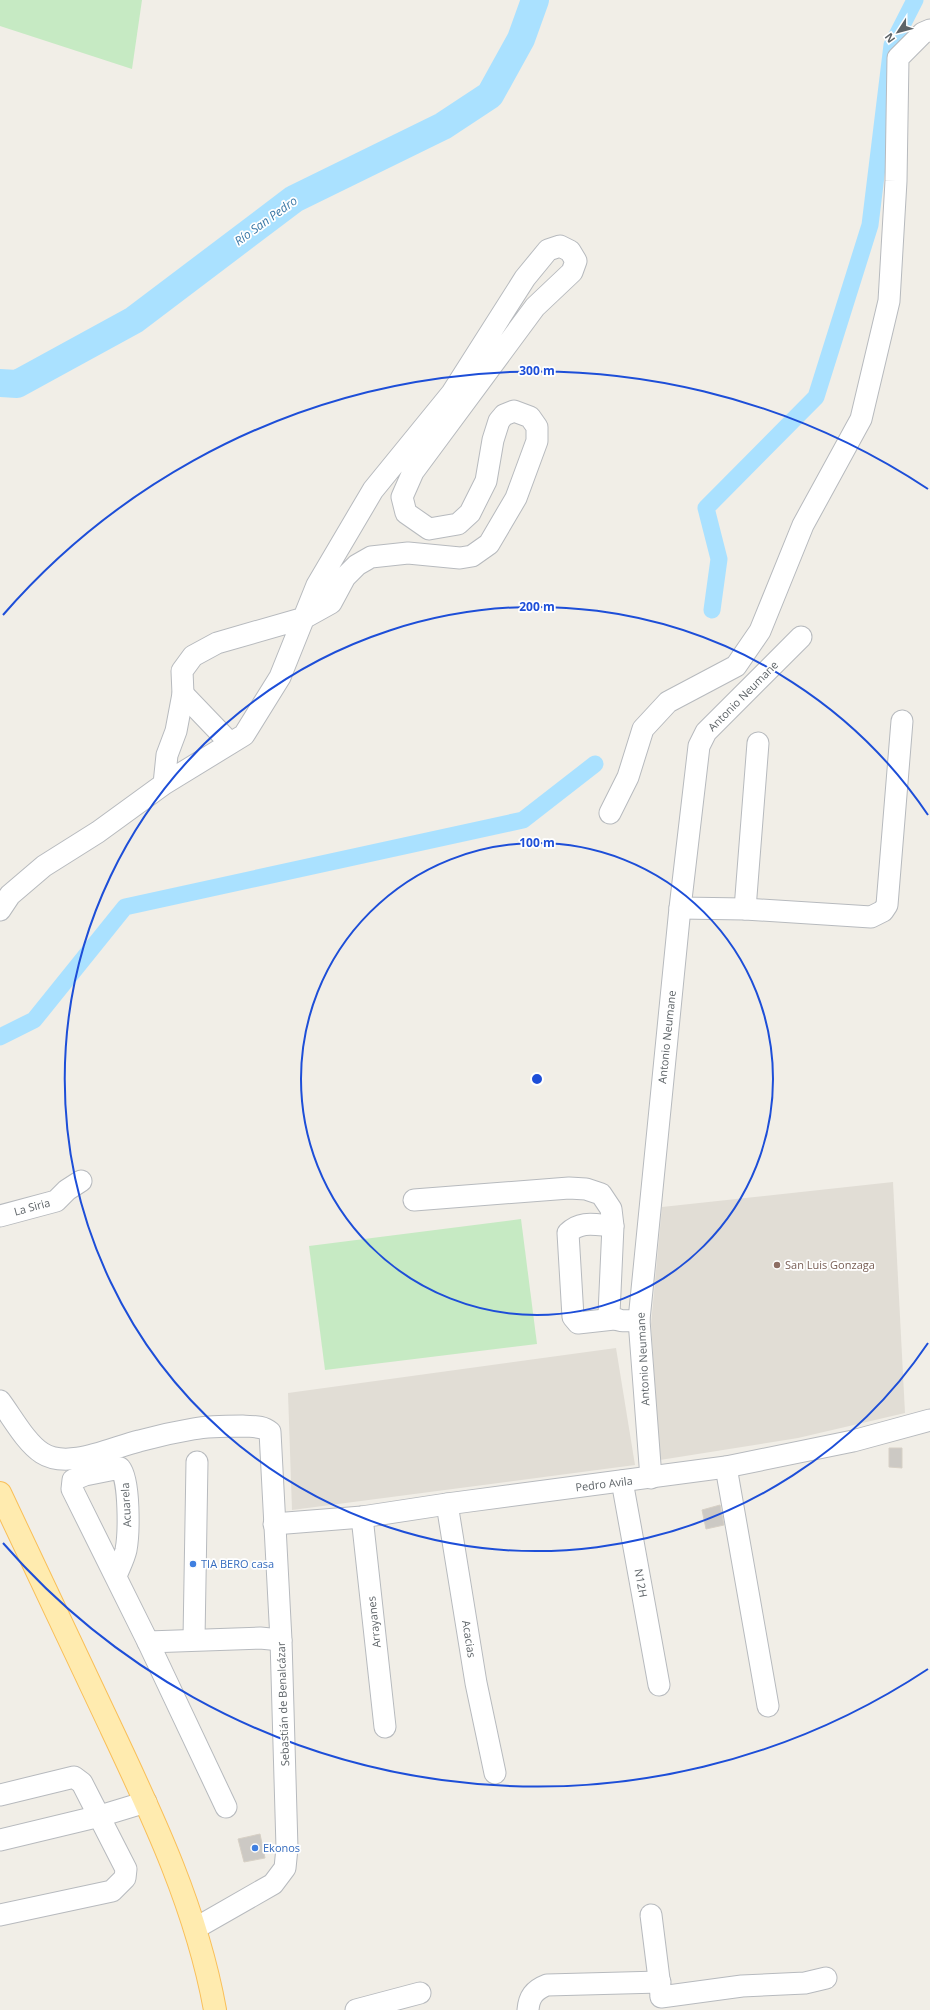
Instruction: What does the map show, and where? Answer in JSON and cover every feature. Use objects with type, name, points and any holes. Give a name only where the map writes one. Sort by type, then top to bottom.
[{"type":"main road","points":[[0,1493],[146,1802],[196,1928],[209,1975],[215,2010]]},
{"type":"street","points":[[610,813],[628,777],[643,729],[668,702],[736,666],[760,631],[803,525],[861,419],[889,301],[896,181],[898,58],[923,33],[930,30]]},
{"type":"street","points":[[0,910],[10,895],[44,866],[98,832],[164,784],[244,735],[280,677],[304,618],[317,585],[373,490],[452,393],[525,278],[548,250],[560,246],[570,251],[576,261],[572,272],[535,307],[413,472],[402,497],[406,513],[429,529],[458,524],[470,513],[486,481],[493,440],[499,421],[504,415],[514,412],[530,417],[536,428],[537,441],[516,498],[489,544],[472,556],[460,558],[408,553],[371,557],[357,565],[345,577],[331,603],[304,618],[217,643],[193,656],[182,672],[183,694],[176,731],[167,755],[164,784]]},
{"type":"street","name":"Antonio Neumane","points":[[651,1478],[639,1320],[680,908],[699,746],[706,732],[801,637]]},
{"type":"street","points":[[183,694],[230,743]]},
{"type":"street","points":[[680,908],[745,909],[871,917],[883,911],[887,905],[902,721]]},
{"type":"street","points":[[745,909],[758,743]]},
{"type":"street","name":"La Siria","points":[[0,1216],[56,1201],[67,1190],[81,1181]]},
{"type":"street","points":[[414,1200],[568,1188],[586,1189],[601,1194],[611,1209],[613,1226],[609,1314],[614,1319]]},
{"type":"street","points":[[613,1226],[584,1223],[577,1225],[568,1233],[573,1317],[578,1323],[614,1319],[621,1321],[639,1320]]},
{"type":"street","name":"Sebastián de Benalcázar","points":[[0,1401],[34,1446],[43,1454],[55,1457],[72,1458],[92,1456],[139,1441],[195,1429],[227,1426],[265,1427],[270,1432],[281,1640],[287,1848],[284,1868],[273,1884],[196,1928]]},
{"type":"street","name":"Pedro Avila","points":[[274,1524],[362,1517],[447,1504],[726,1467],[853,1441],[930,1420]]},
{"type":"street","points":[[194,1639],[197,1462]]},
{"type":"street","points":[[726,1467],[768,1706]]},
{"type":"street","name":"Acuarela","points":[[116,1576],[126,1550],[128,1535],[124,1473],[120,1468],[85,1475],[73,1480],[72,1485],[226,1807]]},
{"type":"street","name":"N12H","points":[[622,1481],[659,1685]]},
{"type":"street","name":"Acacias","points":[[447,1504],[476,1684],[495,1773]]},
{"type":"street","name":"Arrayanes","points":[[362,1517],[386,1727]]},
{"type":"street","points":[[148,1642],[194,1639],[260,1638],[281,1640]]},
{"type":"street","points":[[0,1795],[74,1776],[82,1783],[126,1869],[125,1878],[121,1884],[112,1891],[0,1915]]},
{"type":"street","points":[[0,1840],[100,1816],[146,1802]]},
{"type":"street","points":[[651,1915],[661,1997]]},
{"type":"street","points":[[528,2010],[529,2001],[533,1994],[538,1989],[547,1985],[661,1997],[742,1986],[805,1983],[826,1978]]},
{"type":"street","points":[[356,2010],[420,1993]]},
{"type":"shaded area","name":"San Luis Gonzaga","points":[[893,1182],[905,1413],[798,1438],[660,1460],[651,1324],[662,1207]]},
{"type":"shaded area","points":[[616,1348],[635,1465],[292,1510],[288,1393]]},
{"type":"green space","points":[[0,0],[142,0],[132,69],[0,26]]},
{"type":"green space","points":[[521,1219],[537,1344],[325,1370],[309,1246]]},
{"type":"building","points":[[889,1448],[902,1448],[902,1468],[889,1467]]},
{"type":"building","points":[[720,1505],[724,1525],[706,1529],[702,1510]]},
{"type":"building","points":[[260,1834],[265,1858],[244,1862],[238,1839]]},
{"type":"waterway","name":"Río San Pedro","points":[[0,383],[17,384],[134,320],[294,199],[443,126],[490,95],[521,39],[535,0]]},
{"type":"waterway","points":[[712,610],[719,559],[706,508],[816,397],[870,225],[892,45],[915,0]]},
{"type":"waterway","points":[[0,1037],[34,1020],[125,907],[523,820],[595,764]]},
{"type":"place","name":"San Luis Gonzaga","points":[[777,1265]]},
{"type":"place","name":"TIA BERO casa","points":[[193,1564]]},
{"type":"place","name":"Ekonos","points":[[255,1848]]}]
